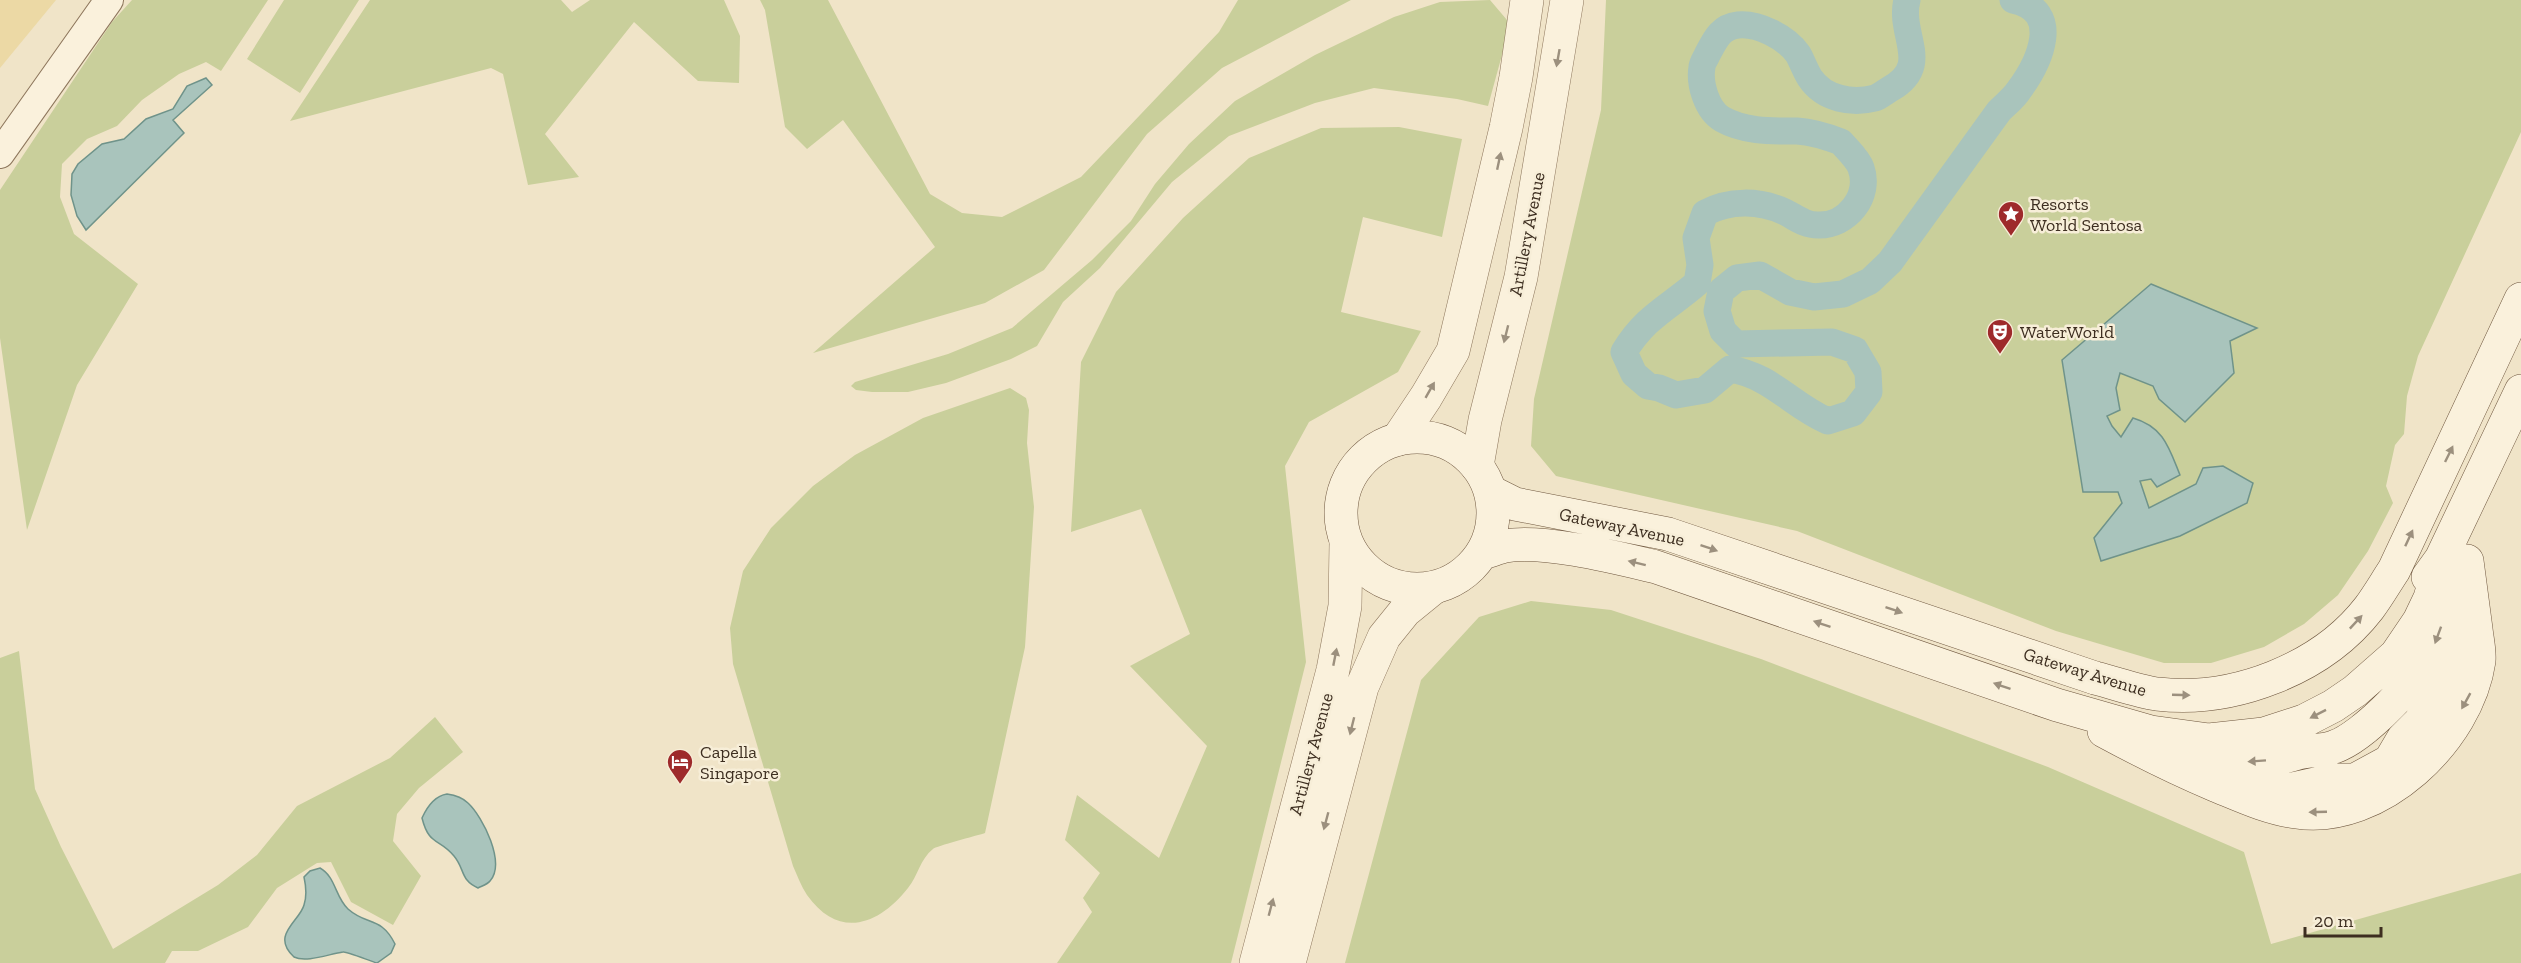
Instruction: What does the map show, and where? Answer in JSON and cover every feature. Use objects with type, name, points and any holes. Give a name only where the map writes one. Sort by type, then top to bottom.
[{"type":"main road","points":[[1398,438],[1453,351],[1506,128],[1527,0]]},
{"type":"main road","name":"Artillery Avenue","points":[[1484,479],[1485,420],[1521,276],[1567,0]]},
{"type":"main road","name":"Gateway Avenue","points":[[1484,479],[1494,513],[1491,534],[1482,553],[1469,570],[1452,582],[1432,589],[1411,590],[1391,585],[1372,575],[1357,561],[1346,543],[1341,522],[1341,499],[1348,479],[1360,461],[1377,447],[1398,438],[1415,436],[1433,438],[1464,453],[1484,479],[1515,504],[1668,534],[2095,678],[2156,694],[2200,695],[2245,687],[2279,675],[2313,658],[2347,631],[2368,609],[2394,570],[2521,299]]},
{"type":"main road","name":"Gateway Avenue","points":[[1482,553],[1506,546],[1546,547],[1609,556],[1656,567],[2057,705],[2151,732],[2198,756],[2240,762],[2280,759],[2314,749],[2333,747],[2365,729],[2422,667],[2433,649],[2454,560],[2493,451],[2521,391]]},
{"type":"main road","name":"Artillery Avenue","points":[[1256,963],[1333,670],[1345,606],[1346,543]]},
{"type":"main road","name":"Gateway Avenue","points":[[2057,705],[2156,760],[2276,808],[2299,813],[2350,808],[2382,794],[2407,778],[2423,763],[2440,743],[2472,690],[2479,658],[2473,603],[2454,560]]},
{"type":"main road","name":"Gateway Avenue","points":[[2151,732],[2236,722],[2277,709],[2323,688],[2352,667],[2380,641],[2454,560]]},
{"type":"main road","name":"Artillery Avenue","points":[[1288,963],[1362,687],[1384,638],[1405,611],[1432,589]]},
{"type":"main road","name":"Gateway Avenue","points":[[2227,790],[2292,789],[2333,780],[2355,780],[2390,761],[2403,739],[2420,723],[2450,679],[2460,658],[2473,603]]},
{"type":"street","points":[[0,154],[109,0]]},
{"type":"green space","points":[[132,0],[268,0],[221,71],[206,62],[179,74],[142,100],[117,126],[87,139],[62,164],[60,197],[74,234],[138,284],[77,385],[27,530],[0,338],[0,190],[112,22]]},
{"type":"green space","points":[[284,0],[359,0],[300,93],[247,59]]},
{"type":"green space","points":[[370,0],[561,0],[572,12],[590,0],[724,0],[740,36],[739,83],[698,81],[634,22],[545,134],[579,177],[528,185],[503,74],[491,68],[290,121]]},
{"type":"green space","points":[[760,0],[828,0],[930,194],[962,213],[1002,217],[1081,177],[1219,32],[1238,0],[1351,0],[1222,68],[1147,134],[1044,270],[985,303],[813,353],[935,247],[843,120],[807,149],[785,127],[765,10]]},
{"type":"green space","points":[[1490,0],[1507,20],[1508,33],[1488,106],[1457,99],[1374,88],[1315,103],[1229,136],[1172,182],[1100,268],[1063,302],[1037,346],[1011,359],[946,383],[908,392],[872,392],[856,390],[851,386],[855,382],[948,354],[1012,328],[1092,260],[1131,221],[1155,184],[1189,144],[1235,101],[1315,55],[1394,17],[1440,2]]},
{"type":"green space","name":"Resorts World Sentosa","points":[[1606,0],[2521,0],[2521,132],[2418,356],[2407,396],[2404,434],[2395,445],[2386,486],[2393,503],[2368,551],[2338,595],[2304,624],[2264,647],[2211,663],[2164,663],[2056,631],[1797,531],[1556,476],[1531,446],[1534,399],[1601,110]]},
{"type":"green space","points":[[1399,127],[1462,139],[1442,237],[1363,217],[1341,312],[1421,331],[1398,372],[1309,422],[1285,466],[1306,662],[1231,963],[1057,963],[1092,912],[1083,898],[1100,873],[1065,840],[1077,795],[1159,858],[1207,746],[1130,666],[1190,634],[1141,509],[1071,532],[1081,362],[1116,292],[1183,218],[1249,158],[1321,128]]},
{"type":"green space","points":[[1010,388],[1026,398],[1029,410],[1027,443],[1034,507],[1025,647],[985,833],[933,849],[897,901],[872,918],[859,922],[845,922],[832,918],[819,909],[807,895],[793,866],[733,664],[730,628],[743,571],[771,528],[813,486],[855,455],[923,418]]},
{"type":"green space","points":[[1531,601],[1611,610],[1761,659],[2048,767],[2244,852],[2271,944],[2521,873],[2521,963],[1345,963],[1421,680],[1479,617]]},
{"type":"green space","points":[[19,651],[35,789],[61,847],[113,949],[218,885],[257,855],[297,806],[390,758],[435,717],[463,752],[419,788],[397,814],[393,841],[421,876],[393,925],[351,902],[331,862],[317,863],[277,888],[248,927],[198,951],[172,951],[165,963],[0,963],[0,658]]},
{"type":"sand","points":[[0,0],[56,0],[0,68]]},
{"type":"water","points":[[206,78],[212,85],[173,120],[184,133],[86,230],[77,216],[71,195],[72,174],[78,164],[102,144],[124,139],[146,119],[173,109],[187,86]]},
{"type":"water","points":[[2151,284],[2257,328],[2230,341],[2234,373],[2185,422],[2159,399],[2153,386],[2120,373],[2116,388],[2120,410],[2107,416],[2112,426],[2121,437],[2133,418],[2152,427],[2164,440],[2180,475],[2157,487],[2151,479],[2140,481],[2149,508],[2196,484],[2203,468],[2223,466],[2253,483],[2247,503],[2180,536],[2101,561],[2094,538],[2122,503],[2118,492],[2083,492],[2062,360]]},
{"type":"water","points":[[447,794],[468,803],[491,840],[495,863],[494,873],[489,882],[478,888],[465,878],[449,850],[431,838],[422,818],[438,797]]},
{"type":"water","points":[[320,868],[329,877],[348,909],[361,918],[379,925],[390,935],[395,944],[391,953],[377,963],[345,952],[311,959],[299,959],[287,949],[285,942],[288,929],[305,902],[304,877],[310,871]]},
{"type":"waterway","points":[[1907,0],[1905,13],[1912,60],[1910,70],[1903,80],[1890,89],[1875,98],[1866,100],[1848,100],[1823,91],[1810,78],[1793,48],[1771,32],[1754,26],[1738,25],[1722,31],[1716,39],[1703,64],[1701,74],[1705,96],[1717,115],[1749,129],[1803,132],[1841,142],[1860,165],[1863,189],[1859,199],[1847,215],[1829,224],[1809,224],[1775,208],[1744,203],[1724,206],[1705,213],[1696,238],[1700,265],[1697,283],[1649,321],[1624,352],[1634,374],[1648,386],[1676,395],[1705,390],[1730,369],[1770,384],[1828,421],[1853,413],[1869,392],[1868,372],[1855,350],[1832,342],[1736,344],[1723,331],[1717,311],[1721,291],[1737,278],[1760,275],[1790,292],[1814,297],[1843,294],[1870,281],[1890,262],[1999,111],[2017,93],[2034,66],[2043,39],[2043,26],[2038,15],[2029,6],[2013,0]]},
{"type":"place","name":"Resorts World Sentosa","points":[[2011,237]]},
{"type":"place","name":"WaterWorld","points":[[2000,355]]},
{"type":"place","name":"Capella Singapore","points":[[680,785]]}]
